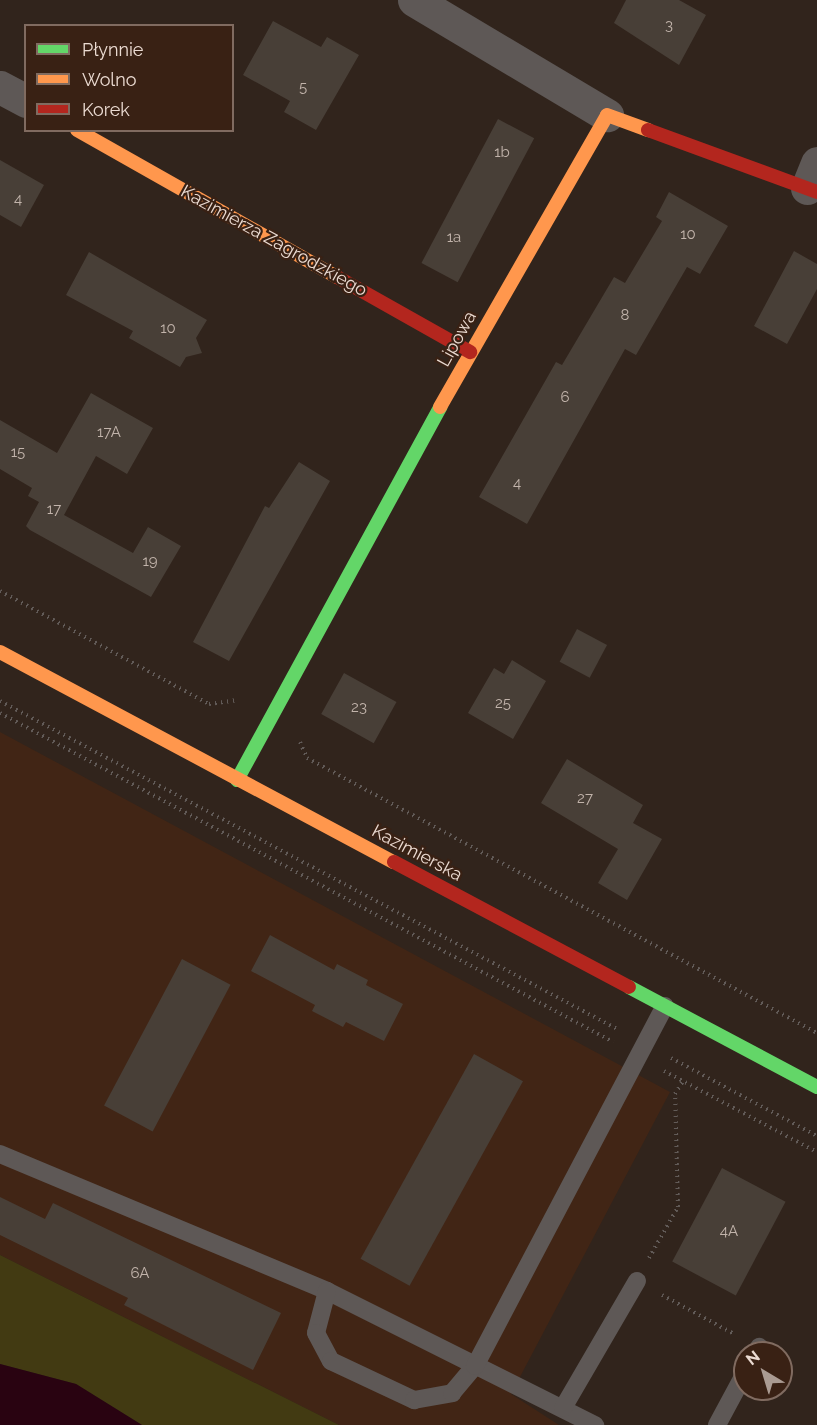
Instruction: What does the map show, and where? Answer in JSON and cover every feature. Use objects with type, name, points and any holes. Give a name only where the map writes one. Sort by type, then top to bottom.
[{"type":"street","points":[[414,0],[607,115],[814,181]]},
{"type":"street","points":[[0,87],[24,100]]},
{"type":"street","name":"Lipowa","points":[[237,780],[470,352],[607,115]]},
{"type":"street","name":"Kazimierza Zagrodzkiego","points":[[82,132],[470,352]]},
{"type":"street","name":"Kazimierska","points":[[0,652],[817,1087]]},
{"type":"lane","points":[[327,1291],[316,1333],[331,1361],[414,1400],[452,1393],[475,1366],[665,1006]]},
{"type":"lane","points":[[0,1154],[327,1291],[595,1425]]},
{"type":"lane","points":[[562,1408],[636,1281]]},
{"type":"lane","points":[[717,1425],[733,1395]]},
{"type":"path","points":[[0,591],[209,704],[245,699],[273,714],[292,725],[307,758],[817,1033]]},
{"type":"path","points":[[0,701],[642,1051],[683,1081],[817,1152]]},
{"type":"path","points":[[0,713],[642,1051],[817,1136]]},
{"type":"path","points":[[683,1081],[675,1094],[678,1207],[636,1281],[741,1341]]},
{"type":"shaded area","points":[[0,732],[670,1092],[511,1394],[559,1425],[339,1425],[0,1255]]},
{"type":"shaded area","points":[[0,1255],[339,1425],[142,1425],[76,1384],[0,1364]]},
{"type":"shaded area","points":[[0,1364],[76,1384],[142,1425],[0,1425]]},
{"type":"building","points":[[626,0],[679,0],[706,15],[679,65],[614,23]]},
{"type":"building","points":[[273,21],[321,47],[327,37],[359,55],[316,130],[284,112],[290,101],[243,75]]},
{"type":"building","points":[[498,119],[534,138],[458,282],[421,263]]},
{"type":"building","points":[[0,160],[44,185],[21,227],[0,215]]},
{"type":"building","points":[[669,192],[728,226],[700,274],[687,267],[636,355],[625,349],[527,524],[479,497],[556,362],[562,365],[614,277],[625,283],[662,221],[656,217]]},
{"type":"building","points":[[794,251],[817,264],[817,289],[787,344],[754,326]]},
{"type":"building","points":[[89,252],[207,320],[196,338],[202,353],[186,357],[180,367],[129,338],[133,331],[66,295]]},
{"type":"building","points":[[91,393],[153,428],[127,474],[96,456],[64,515],[133,553],[148,527],[181,546],[151,597],[30,530],[26,526],[39,502],[28,496],[32,488],[0,469],[0,420],[57,453]]},
{"type":"building","points":[[299,462],[330,481],[229,661],[193,642],[265,506],[269,508]]},
{"type":"building","points":[[577,629],[607,645],[590,678],[560,662]]},
{"type":"building","points":[[512,660],[546,681],[513,739],[468,713],[494,668],[504,674]]},
{"type":"building","points":[[344,673],[396,702],[374,743],[321,714]]},
{"type":"building","points":[[567,759],[643,805],[633,823],[662,839],[627,900],[598,883],[618,849],[541,803]]},
{"type":"building","points":[[270,935],[334,970],[337,964],[368,980],[366,985],[403,1004],[384,1041],[346,1022],[343,1027],[312,1011],[315,1005],[251,971]]},
{"type":"building","points":[[182,959],[231,985],[153,1131],[104,1106]]},
{"type":"building","points":[[474,1054],[523,1081],[410,1286],[361,1259]]},
{"type":"building","points":[[722,1168],[786,1202],[736,1295],[672,1262]]},
{"type":"building","points":[[0,1197],[45,1219],[53,1203],[281,1313],[253,1370],[124,1305],[128,1298],[0,1235]]},
{"type":"traffic: fast","points":[[237,780],[440,407]]},
{"type":"traffic: fast","points":[[629,987],[817,1087]]},
{"type":"traffic: slow","points":[[440,407],[607,115],[648,130]]},
{"type":"traffic: slow","points":[[81,132],[337,277]]},
{"type":"traffic: slow","points":[[0,652],[394,862]]},
{"type":"traffic: jam","points":[[648,130],[817,192]]},
{"type":"traffic: jam","points":[[337,277],[470,352]]},
{"type":"traffic: jam","points":[[394,862],[629,987]]}]
